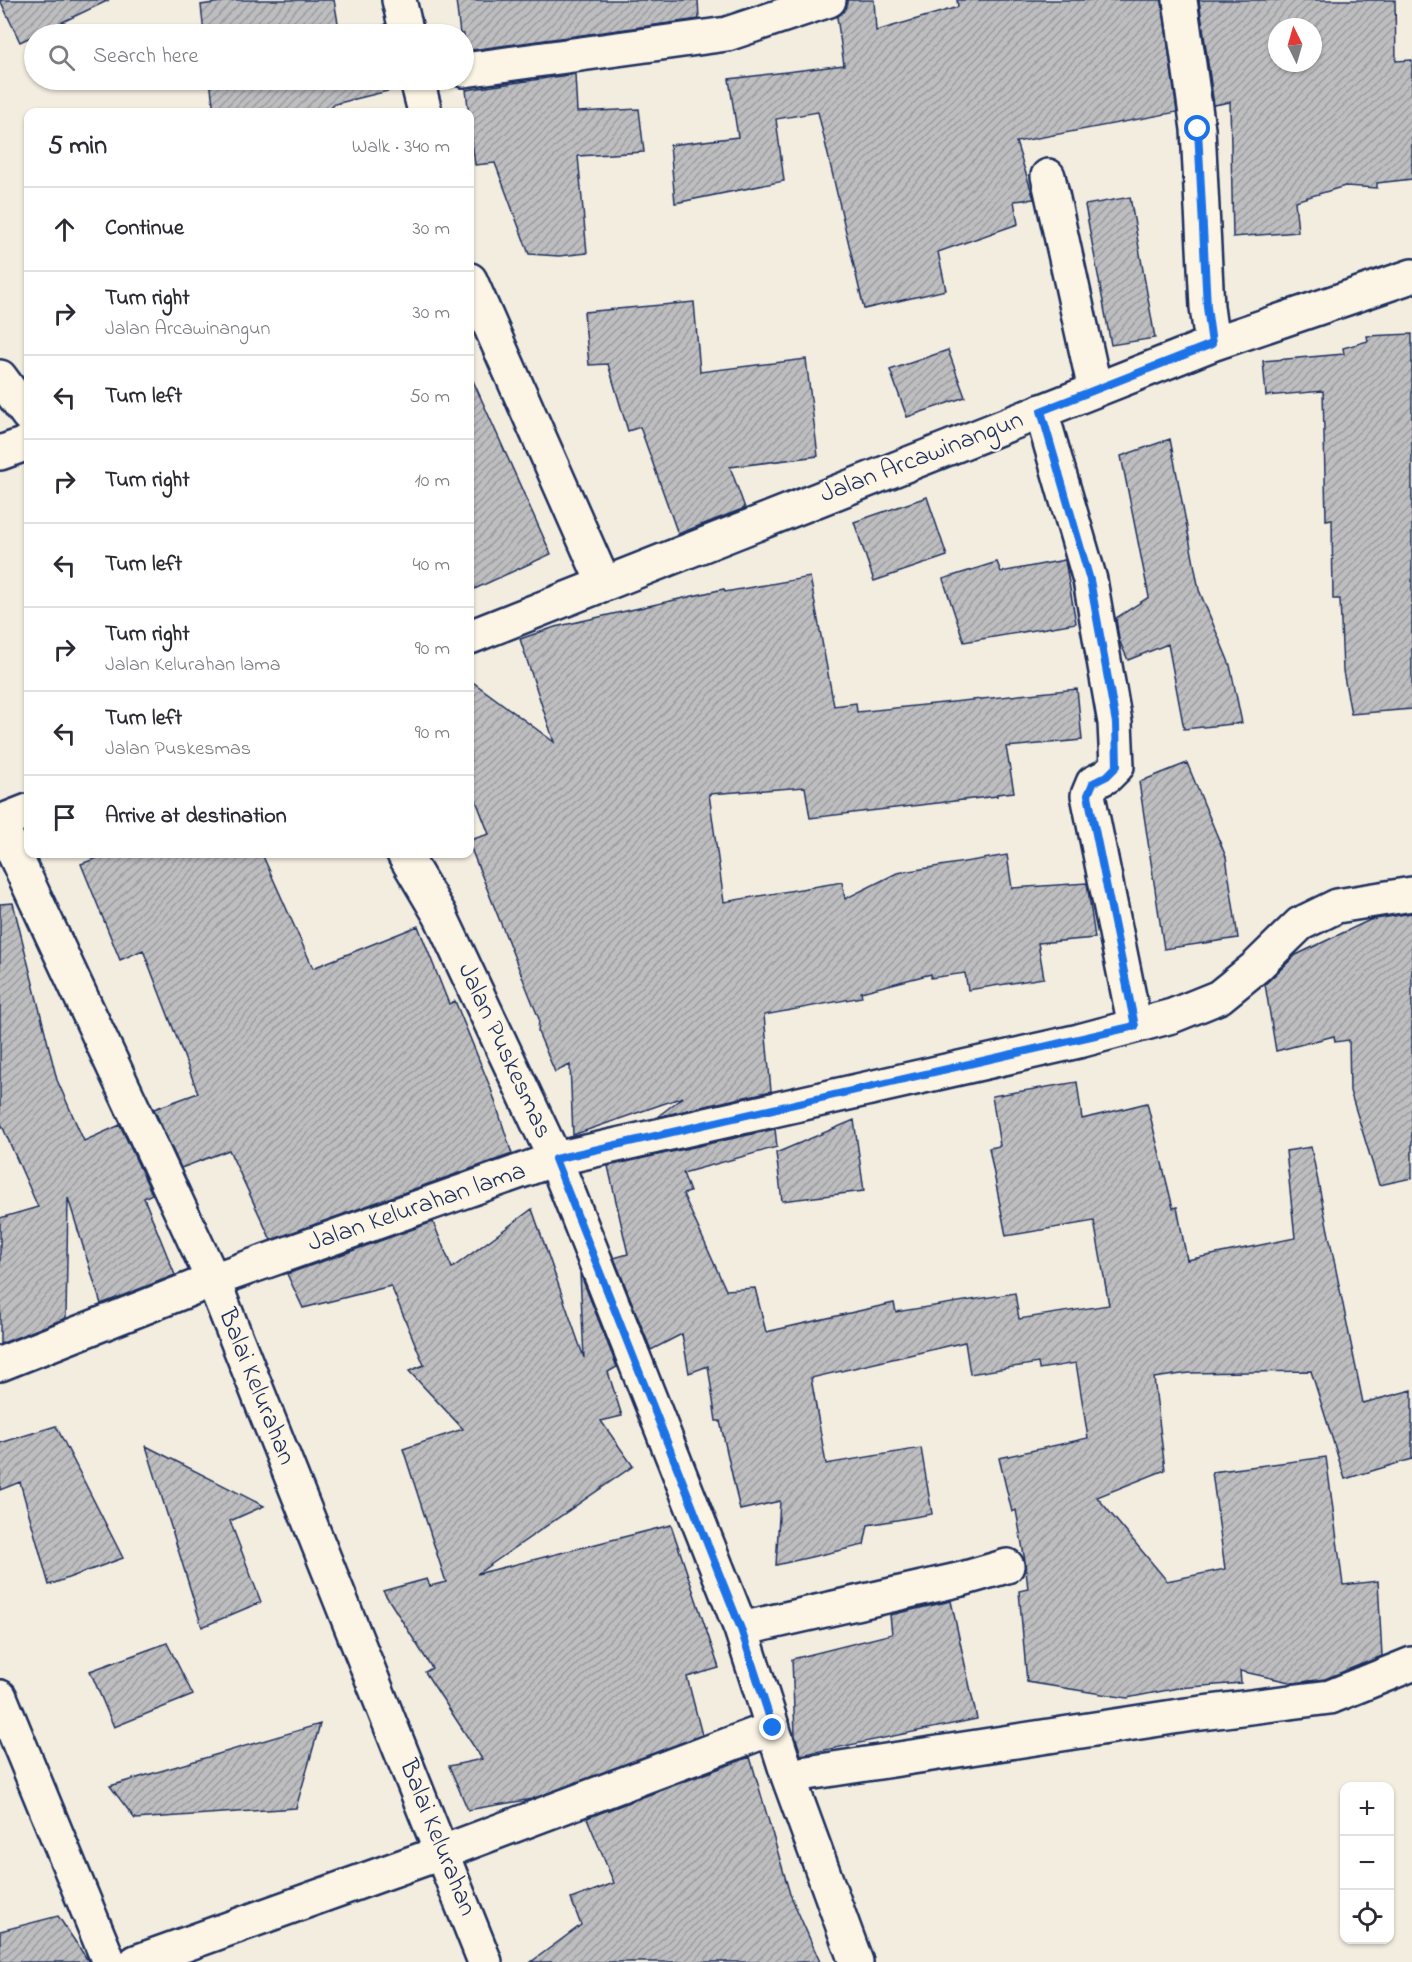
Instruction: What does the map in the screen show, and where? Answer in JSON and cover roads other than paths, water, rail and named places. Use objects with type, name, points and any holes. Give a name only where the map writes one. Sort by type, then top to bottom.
[{"type":"street","points":[[399,0],[405,24]]},
{"type":"street","points":[[474,69],[727,34],[829,0]]},
{"type":"street","points":[[1180,0],[1198,129],[1207,307],[1212,344]]},
{"type":"street","points":[[420,90],[424,108]]},
{"type":"street","points":[[1048,176],[1095,390]]},
{"type":"street","name":"Jalan Arcawinangun","points":[[474,635],[1212,344],[1412,276]]},
{"type":"street","points":[[474,289],[604,584]]},
{"type":"street","points":[[0,377],[24,410]]},
{"type":"street","points":[[1041,411],[1090,580],[1116,723],[1117,766],[1107,776],[1093,783],[1088,795],[1135,1026]]},
{"type":"street","points":[[0,453],[24,444]]},
{"type":"street","points":[[0,823],[24,813]]},
{"type":"street","name":"Balai Kelurahan","points":[[0,823],[213,1280],[485,1962]]},
{"type":"street","name":"Jalan Puskesmas","points":[[406,858],[440,915],[555,1159],[741,1629],[788,1776],[856,1962]]},
{"type":"street","name":"Jalan Kelurahan lama","points":[[0,1364],[213,1280],[555,1159],[1135,1026],[1219,997],[1256,967],[1300,924],[1337,906],[1412,894]]},
{"type":"street","points":[[741,1629],[963,1579],[1007,1566]]},
{"type":"street","points":[[788,1776],[1186,1715],[1330,1697],[1412,1664]]},
{"type":"street","points":[[0,1697],[109,1962]]},
{"type":"street","points":[[135,1962],[443,1852],[773,1728]]}]
